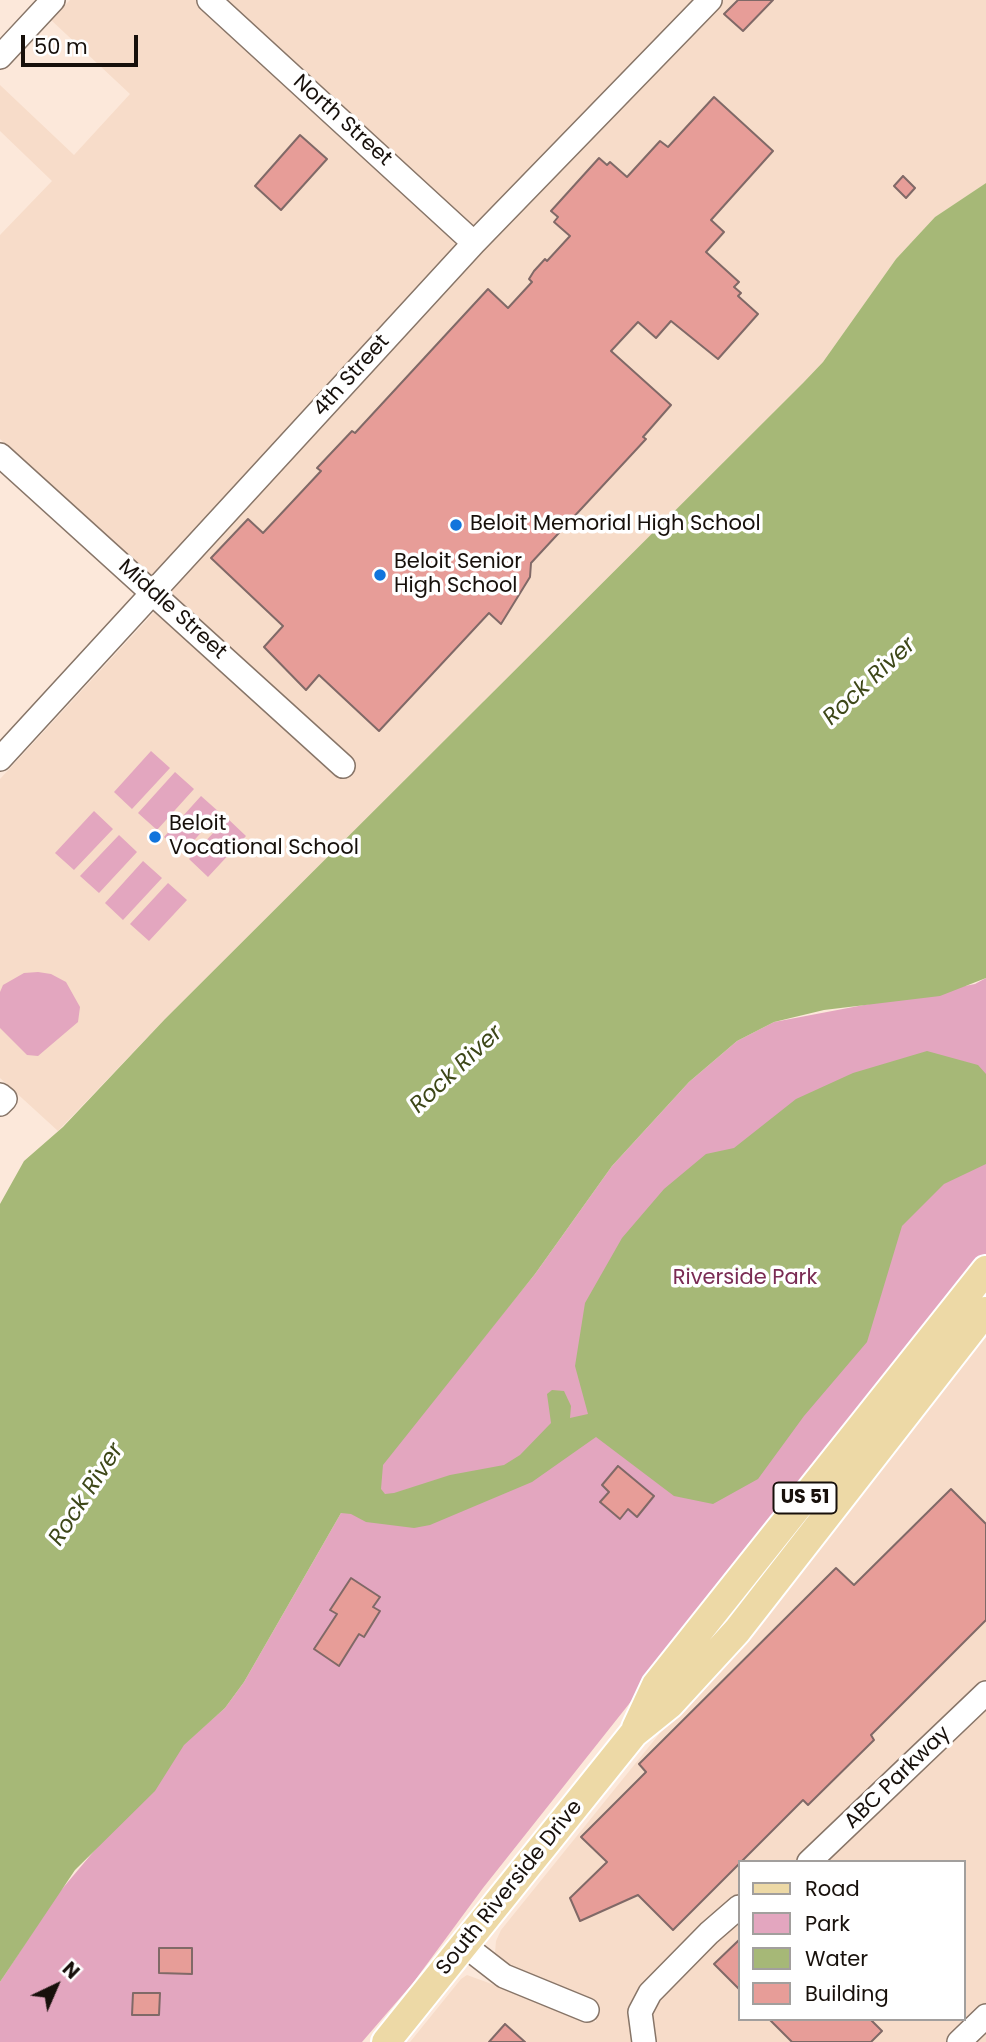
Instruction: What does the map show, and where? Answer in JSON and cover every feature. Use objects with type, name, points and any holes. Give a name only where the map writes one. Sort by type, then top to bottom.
[{"type":"main road","name":"South Riverside Drive","points":[[634,1734],[656,1685],[986,1270]]},
{"type":"main road","name":"South Riverside Drive","points":[[386,2042],[634,1734],[670,1704],[737,1631],[986,1311]]},
{"type":"street","points":[[0,57],[52,0]]},
{"type":"street","name":"North Street","points":[[209,0],[474,243]]},
{"type":"street","name":"4th Street","points":[[0,759],[474,243],[710,0]]},
{"type":"street","name":"Middle Street","points":[[0,455],[343,766]]},
{"type":"street","name":"ABC Parkway","points":[[812,1860],[986,1693]]},
{"type":"street","points":[[644,2042],[640,2012],[650,1993],[709,1933],[738,1908]]},
{"type":"street","points":[[464,1945],[504,1976],[587,2010]]},
{"type":"street","points":[[959,2042],[986,2016]]},
{"type":"shaded area","name":"Beloit Senior High School","points":[[70,0],[986,0],[986,183],[935,217],[896,259],[823,362],[803,383],[165,1019],[58,1131],[0,1078],[0,779],[171,594],[0,439],[0,235],[52,181],[0,131],[0,85],[74,155],[130,94],[51,20]]},
{"type":"shaded area","points":[[986,1329],[986,2042],[410,2042],[467,1975],[596,2022],[596,2014],[500,1963],[495,1953],[501,1930]]},
{"type":"green space","points":[[151,751],[170,768],[132,809],[114,792]]},
{"type":"green space","points":[[175,772],[194,789],[157,830],[138,813]]},
{"type":"green space","points":[[201,796],[219,812],[183,853],[164,837]]},
{"type":"green space","points":[[94,811],[113,829],[74,870],[55,853]]},
{"type":"green space","points":[[227,818],[246,836],[208,877],[189,859]]},
{"type":"green space","points":[[119,835],[137,852],[99,893],[80,876]]},
{"type":"green space","points":[[143,861],[162,878],[123,920],[105,903]]},
{"type":"green space","points":[[168,883],[187,900],[149,941],[130,924]]},
{"type":"green space","points":[[24,973],[51,974],[66,982],[80,1007],[78,1022],[38,1056],[27,1055],[0,1028],[0,992],[3,985]]},
{"type":"green space","name":"Riverside Park","points":[[986,978],[986,1254],[483,1888],[413,1983],[362,2042],[0,2042],[0,1982],[57,1895],[184,1744],[225,1708],[244,1682],[341,1513],[535,1274],[612,1166],[689,1082],[737,1041],[774,1022],[975,984]]},
{"type":"water","name":"Rock River","points":[[986,183],[986,978],[940,996],[824,1010],[774,1022],[737,1041],[689,1082],[612,1166],[535,1274],[383,1465],[381,1489],[385,1494],[394,1493],[450,1475],[504,1465],[520,1455],[551,1423],[547,1394],[552,1390],[564,1391],[571,1406],[570,1418],[588,1414],[575,1366],[585,1303],[622,1238],[664,1189],[706,1154],[734,1148],[796,1099],[853,1073],[927,1051],[978,1065],[986,1074],[986,1164],[944,1184],[902,1226],[867,1342],[804,1416],[758,1479],[713,1504],[674,1496],[596,1437],[532,1482],[430,1525],[414,1528],[366,1522],[351,1514],[341,1513],[244,1682],[225,1708],[184,1745],[155,1791],[75,1870],[0,1982],[0,1204],[24,1161],[63,1127],[165,1019],[823,362],[896,259],[935,217]]},
{"type":"building","points":[[738,0],[773,0],[743,31],[724,14]]},
{"type":"building","points":[[714,97],[773,151],[711,220],[724,232],[706,252],[739,282],[734,287],[741,293],[738,296],[758,314],[718,359],[671,321],[656,338],[638,322],[611,351],[671,405],[643,437],[646,439],[531,563],[530,577],[501,624],[489,613],[379,731],[319,675],[306,690],[264,647],[283,626],[211,558],[248,519],[263,533],[321,471],[317,468],[352,431],[355,433],[488,289],[508,308],[532,282],[529,279],[534,271],[570,236],[554,222],[558,217],[551,211],[599,158],[607,165],[610,162],[627,177],[660,141],[668,147]]},
{"type":"building","points":[[300,135],[327,159],[281,210],[255,186]]},
{"type":"building","points":[[903,176],[915,188],[906,198],[894,186]]},
{"type":"building","points":[[618,1466],[654,1496],[637,1517],[628,1509],[620,1519],[600,1502],[609,1492],[602,1485]]},
{"type":"building","points":[[951,1489],[986,1524],[986,1620],[871,1735],[874,1740],[808,1805],[803,1800],[743,1860],[738,1860],[738,1865],[673,1930],[638,1895],[580,1921],[570,1898],[607,1862],[581,1837],[646,1772],[639,1764],[836,1568],[854,1585]]},
{"type":"building","points":[[351,1578],[380,1597],[373,1607],[380,1611],[364,1637],[359,1634],[339,1666],[314,1649],[337,1614],[330,1610]]},
{"type":"building","points":[[738,1941],[738,1988],[714,1964]]},
{"type":"building","points":[[159,1948],[192,1948],[192,1974],[159,1973]]},
{"type":"building","points":[[133,1993],[160,1993],[159,2015],[132,2015]]},
{"type":"building","points":[[771,2021],[872,2021],[882,2031],[871,2042],[792,2042]]},
{"type":"building","points":[[505,2024],[525,2042],[489,2042]]},
{"type":"place","name":"Beloit Memorial High School","points":[[456,525]]},
{"type":"place","name":"Beloit Senior High School","points":[[380,575]]},
{"type":"place","name":"Beloit Vocational School","points":[[155,837]]}]
